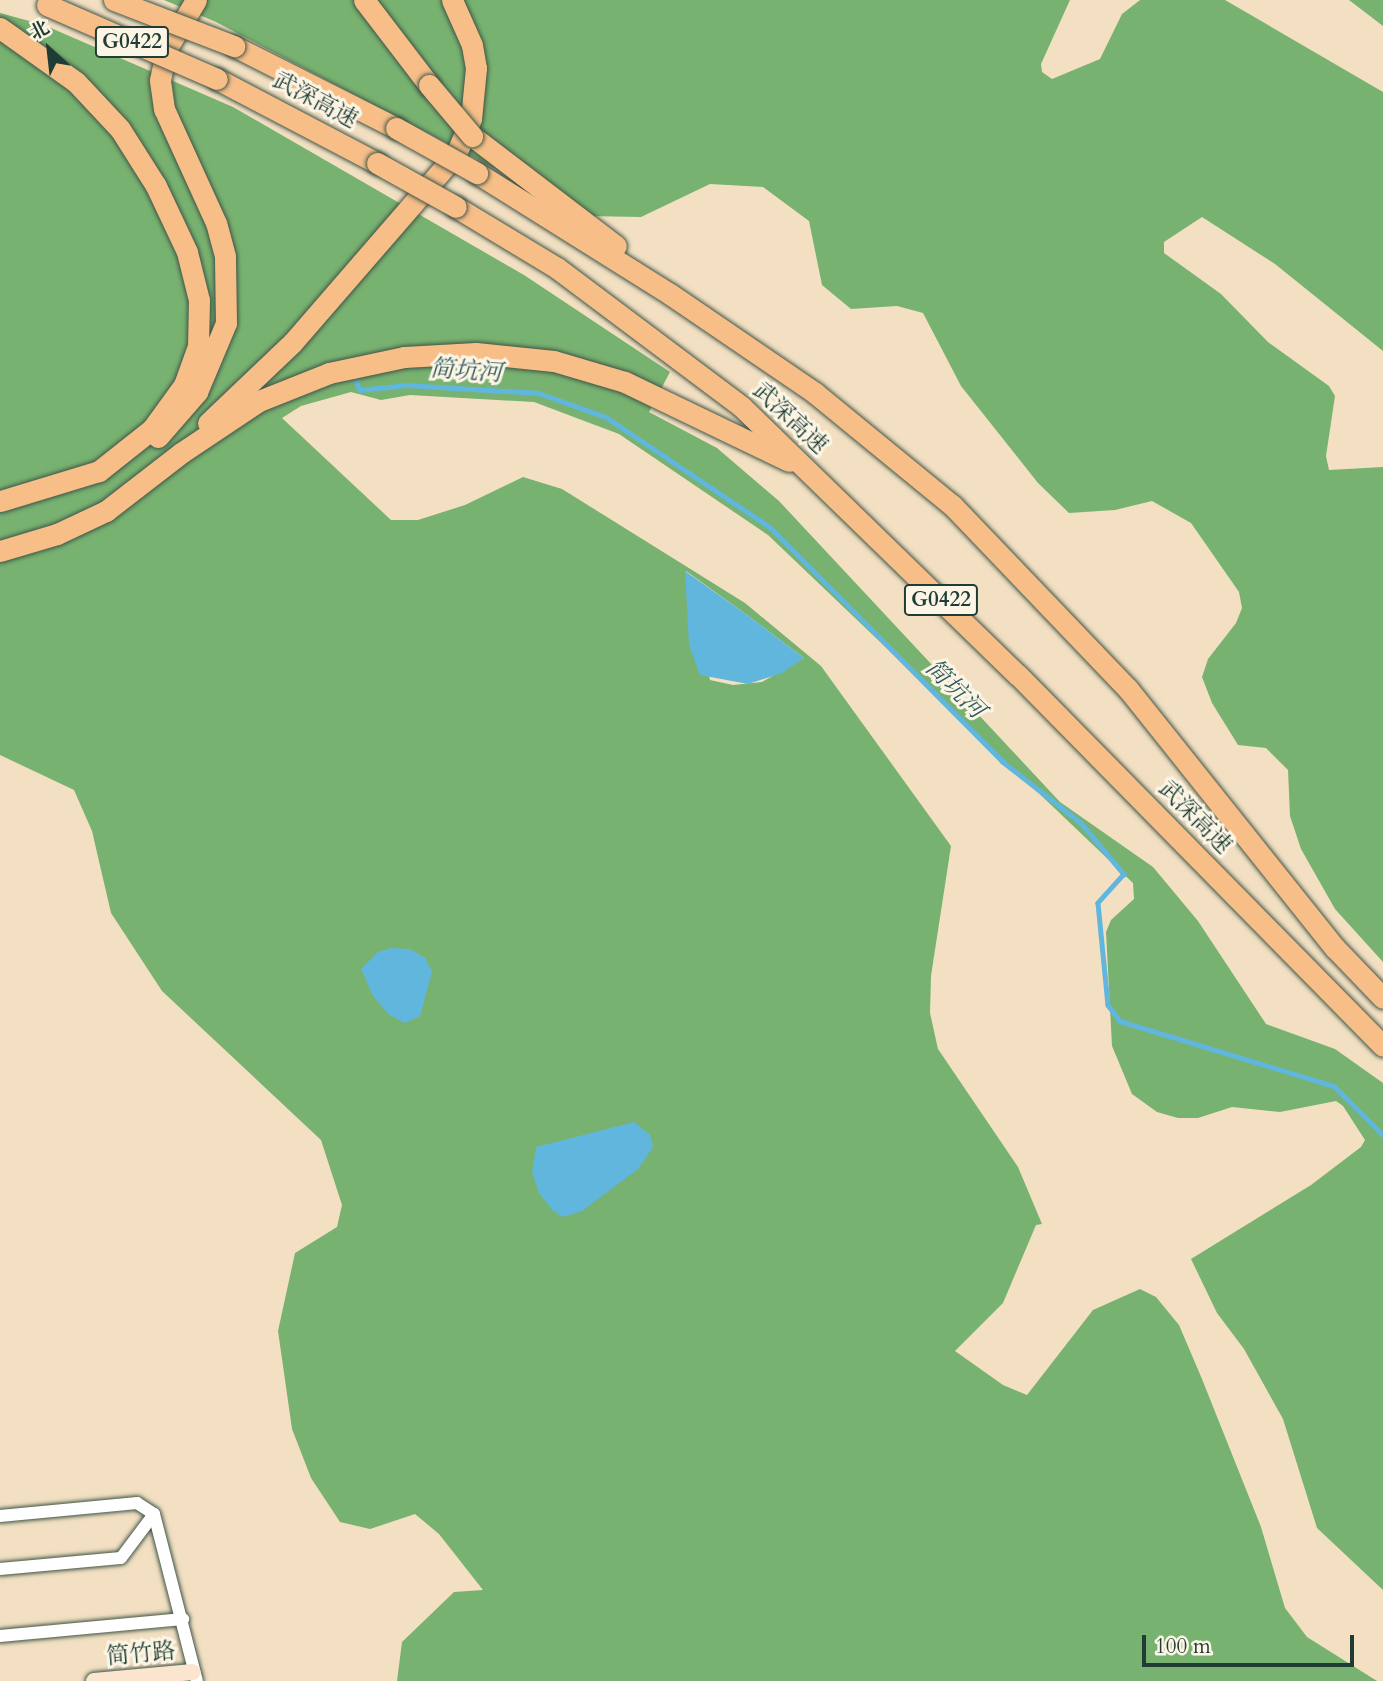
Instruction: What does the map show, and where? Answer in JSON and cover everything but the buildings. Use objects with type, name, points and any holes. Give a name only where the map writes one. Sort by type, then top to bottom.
[{"type":"highway","name":"武深高速","points":[[114,0],[234,46],[396,128],[477,173],[670,294],[826,402],[952,505],[1128,689],[1335,948],[1383,998]]},
{"type":"highway","points":[[0,501],[99,471],[134,453],[178,418],[197,392],[226,323],[225,256],[216,223],[164,109],[160,80],[167,48],[196,0]]},
{"type":"highway","points":[[364,0],[472,136],[620,249],[670,294]]},
{"type":"highway","points":[[181,453],[293,342],[456,154],[471,119],[476,68],[472,44],[452,0]]},
{"type":"highway","name":"武深高速","points":[[41,2],[217,79],[456,207],[557,268],[741,407],[810,472],[1383,1046]]},
{"type":"highway","points":[[0,28],[76,82],[120,129],[156,186],[187,252],[199,300],[198,346],[184,385],[152,429],[99,471]]},
{"type":"highway","points":[[0,551],[57,534],[106,511],[181,453],[259,401],[329,373],[404,357],[476,353],[554,361],[625,382],[810,472]]},
{"type":"street","points":[[0,1516],[137,1503],[154,1514],[183,1619],[195,1676]]},
{"type":"street","points":[[0,1569],[121,1558],[154,1514]]},
{"type":"street","points":[[0,1636],[183,1619]]},
{"type":"street","name":"简竹路","points":[[94,1681],[195,1676]]},
{"type":"green space","points":[[164,0],[1070,0],[1041,64],[1042,72],[1052,79],[1100,59],[1122,14],[1140,0],[1225,0],[1383,92],[1383,351],[1275,264],[1202,217],[1164,242],[1164,253],[1221,294],[1268,342],[1329,386],[1335,396],[1326,456],[1329,470],[1383,467],[1383,962],[1335,909],[1301,849],[1290,816],[1288,770],[1266,748],[1238,745],[1212,703],[1202,677],[1208,659],[1236,623],[1242,608],[1239,592],[1191,523],[1152,501],[1115,510],[1069,513],[1038,483],[961,386],[923,313],[897,306],[851,309],[822,285],[809,221],[763,187],[710,184],[641,217],[585,216],[216,22]]},
{"type":"green space","points":[[1349,0],[1383,0],[1383,26]]},
{"type":"green space","points":[[0,13],[44,25],[233,107],[524,275],[670,372],[649,412],[717,448],[779,501],[1060,802],[1153,867],[1198,921],[1266,1024],[1335,1049],[1383,1083],[1383,1590],[1317,1528],[1283,1419],[1244,1349],[1217,1313],[1191,1259],[1311,1185],[1361,1147],[1365,1140],[1343,1106],[1336,1101],[1280,1112],[1232,1107],[1198,1118],[1178,1118],[1157,1112],[1132,1094],[1112,1046],[1106,932],[1111,920],[1134,899],[1133,883],[768,535],[619,434],[534,402],[410,395],[381,400],[351,392],[301,406],[282,418],[391,520],[418,520],[465,505],[523,477],[562,489],[745,603],[821,666],[951,846],[931,976],[930,1013],[938,1049],[1018,1167],[1042,1224],[1036,1225],[1003,1303],[955,1351],[1003,1385],[1027,1395],[1093,1310],[1140,1289],[1156,1297],[1179,1325],[1202,1379],[1261,1527],[1285,1608],[1307,1637],[1377,1681],[397,1681],[402,1642],[454,1592],[483,1590],[439,1534],[415,1514],[370,1529],[340,1522],[311,1478],[292,1429],[278,1331],[295,1253],[337,1227],[342,1205],[321,1140],[162,991],[111,913],[92,831],[74,790],[0,755]],"holes":[[[686,571],[804,658],[762,682],[733,685],[710,680]]]},
{"type":"water","points":[[685,571],[804,658],[782,673],[748,684],[700,675],[689,645]]},
{"type":"water","points":[[391,948],[410,949],[425,958],[432,972],[420,1016],[405,1023],[389,1015],[373,996],[361,969],[378,952]]},
{"type":"water","points":[[634,1122],[650,1135],[653,1147],[638,1169],[582,1211],[563,1217],[553,1211],[539,1193],[532,1172],[536,1147]]},
{"type":"waterway","name":"简坑河","points":[[355,378],[360,390],[406,385],[539,393],[606,417],[770,527],[1002,761],[1081,823],[1124,874],[1098,903],[1108,1005],[1120,1021],[1334,1086],[1383,1135]]}]
